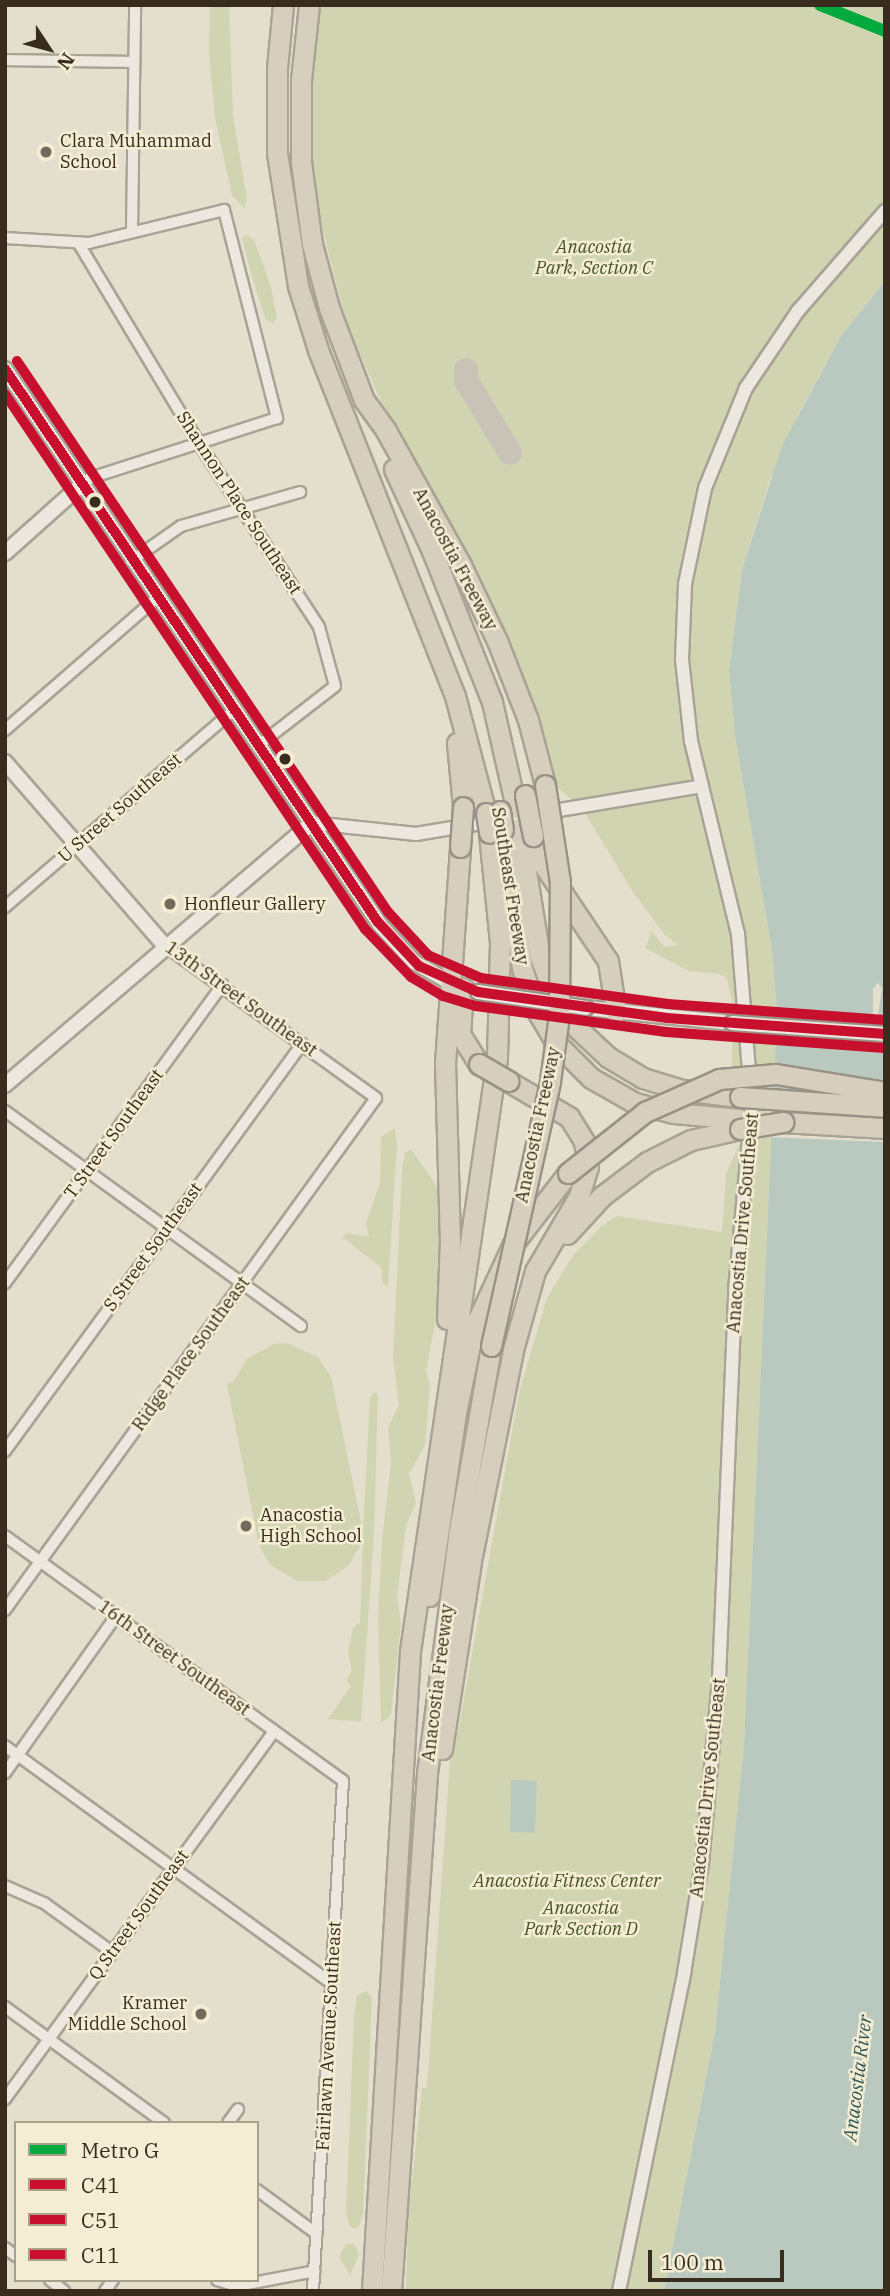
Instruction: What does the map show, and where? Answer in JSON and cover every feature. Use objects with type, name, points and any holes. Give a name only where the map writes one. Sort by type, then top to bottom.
[{"type":"highway","name":"Anacostia Freeway","points":[[284,5],[276,120],[284,221],[307,319],[436,653],[509,819],[500,942],[495,1080],[435,1452],[410,1651],[372,2291]]},
{"type":"highway","name":"Anacostia Freeway","points":[[309,5],[300,80],[301,162],[312,244],[334,324],[364,400],[449,544],[495,635],[523,704],[545,785],[562,908],[559,1016],[550,1081],[491,1346],[442,1641],[411,1954],[391,2291]]},
{"type":"highway","points":[[300,80],[320,5]]},
{"type":"highway","points":[[364,400],[432,551],[492,702],[509,819],[608,961],[616,1012]]},
{"type":"highway","name":"Southeast Freeway","points":[[339,401],[449,650],[509,819],[540,957],[555,996],[578,1029],[614,1062],[643,1078],[682,1090],[740,1097],[885,1107]]},
{"type":"highway","points":[[411,1954],[466,1594],[517,1334],[535,1271],[584,1184],[588,1157],[582,1136],[569,1117],[479,1064],[460,1034],[463,988],[460,847],[463,807],[460,760],[436,653]]},
{"type":"highway","name":"Southeast Freeway","points":[[509,819],[524,976],[534,1006],[556,1043],[591,1078],[635,1102],[666,1112],[740,1124]]},
{"type":"highway","points":[[435,1452],[450,1256],[444,1083],[463,988]]},
{"type":"highway","points":[[396,1872],[431,1577],[467,1354],[502,1263],[526,1223],[568,1173],[645,1112],[719,1079],[776,1074],[885,1092]]},
{"type":"highway","points":[[517,1334],[545,1266],[602,1196],[669,1150],[740,1124],[783,1122],[885,1128]]},
{"type":"main road","points":[[5,369],[80,486],[312,823],[402,951],[426,970],[463,988],[616,1012],[885,1034]]},
{"type":"main road","points":[[5,553],[80,486]]},
{"type":"main road","name":"13th Street Southeast","points":[[5,762],[165,946]]},
{"type":"main road","points":[[5,1085],[312,823]]},
{"type":"street","points":[[132,231],[135,5]]},
{"type":"street","points":[[5,60],[133,62]]},
{"type":"street","points":[[5,238],[79,244],[224,210],[278,413],[273,423],[90,478],[80,486]]},
{"type":"street","name":"Anacostia Drive Southeast","points":[[619,2291],[684,1973],[702,1863],[719,1679],[735,1290],[750,1151],[751,1087],[738,934],[691,741],[682,641],[688,564],[705,488],[732,417],[766,355],[810,295],[885,211]]},
{"type":"street","name":"Shannon Place Southeast","points":[[79,244],[200,445],[316,620],[335,686],[259,745]]},
{"type":"street","points":[[131,561],[181,526],[300,492]]},
{"type":"street","points":[[5,730],[156,598]]},
{"type":"street","name":"U Street Southeast","points":[[5,907],[234,710]]},
{"type":"street","points":[[312,823],[416,834],[702,786]]},
{"type":"street","name":"13th Street Southeast","points":[[165,946],[376,1098]]},
{"type":"street","name":"T Street Southeast","points":[[5,1283],[222,985]]},
{"type":"street","name":"S Street Southeast","points":[[5,1451],[302,1044]]},
{"type":"street","name":"Ridge Place Southeast","points":[[5,1610],[376,1098]]},
{"type":"street","points":[[5,1111],[301,1326]]},
{"type":"street","name":"16th Street Southeast","points":[[5,1536],[343,1781]]},
{"type":"street","points":[[5,1773],[116,1616]]},
{"type":"street","name":"Q Street Southeast","points":[[5,2099],[274,1731]]},
{"type":"street","points":[[5,1746],[331,1983]]},
{"type":"street","name":"Fairlawn Avenue Southeast","points":[[313,2291],[343,1781]]},
{"type":"street","points":[[5,1886],[44,1903],[112,1952]]},
{"type":"street","points":[[5,2007],[161,2121]]},
{"type":"street","points":[[229,2121],[238,2109]]},
{"type":"street","points":[[259,2191],[317,2234]]},
{"type":"street","points":[[223,2282],[237,2287],[315,2271]]},
{"type":"green space","points":[[210,5],[229,5],[233,115],[247,200],[244,208],[232,195],[215,118],[209,54]]},
{"type":"green space","points":[[322,5],[885,5],[885,281],[841,336],[797,417],[769,482],[742,570],[729,670],[735,736],[772,950],[777,1011],[744,1744],[715,2032],[664,2291],[406,2291],[408,2217],[422,2088],[427,2088],[452,1732],[458,1732],[519,1393],[547,1298],[574,1254],[602,1226],[617,1216],[722,1232],[726,1174],[741,1140],[742,1085],[732,1064],[733,1005],[727,979],[720,974],[689,971],[645,948],[652,931],[664,947],[678,945],[664,934],[631,889],[582,808],[552,783],[346,323],[318,211],[310,133],[313,58]]},
{"type":"green space","points":[[247,235],[254,240],[270,284],[277,316],[273,323],[266,320],[252,277],[242,238]]},
{"type":"green space","points":[[395,1128],[397,1144],[388,1287],[382,1282],[381,1267],[342,1237],[348,1233],[369,1237],[366,1223],[380,1183],[381,1137]]},
{"type":"green space","points":[[411,1149],[440,1191],[444,1218],[440,1298],[426,1371],[430,1385],[425,1445],[409,1474],[416,1503],[406,1525],[397,1597],[401,1623],[391,1715],[381,1723],[378,1616],[382,1540],[391,1463],[388,1428],[399,1405],[393,1358],[402,1172],[405,1153]]},
{"type":"green space","points":[[287,1343],[318,1357],[331,1377],[363,1531],[370,1397],[375,1392],[378,1395],[374,1533],[361,1722],[328,1719],[351,1686],[346,1680],[352,1671],[348,1653],[353,1628],[360,1622],[363,1541],[349,1565],[326,1581],[297,1581],[269,1564],[259,1545],[229,1395],[227,1384],[233,1382],[247,1359],[274,1344]]},
{"type":"green space","points":[[367,1991],[372,1998],[363,2214],[358,2228],[351,2228],[346,2214],[354,2018],[357,1995]]},
{"type":"green space","points":[[346,2244],[354,2244],[359,2254],[350,2275],[339,2257]]},
{"type":"water","name":"Anacostia River","points":[[885,281],[885,2291],[664,2291],[715,2032],[744,1744],[777,1011],[772,950],[735,736],[729,670],[742,570],[781,448],[841,336]]},
{"type":"water","points":[[511,1780],[537,1781],[535,1833],[510,1832]]},
{"type":"pier","points":[[878,983],[882,988],[878,1016],[885,1016],[885,1044],[771,1036],[773,1008],[873,1016],[873,988]]},
{"type":"pier","points":[[767,1110],[885,1118],[885,1142],[767,1137]]},
{"type":"taxiway","points":[[466,370],[466,380],[510,453]]},
{"type":"metro line","name":"G","points":[[820,5],[885,31]]},
{"type":"transit line","name":"C11","points":[[17,361],[388,912],[428,955],[481,978],[668,1004],[885,1020]]},
{"type":"transit line","name":"C41","points":[[5,369],[377,921],[419,966],[478,992],[667,1018],[885,1034]]},
{"type":"transit line","name":"C51","points":[[5,394],[365,929],[411,977],[443,996],[476,1006],[666,1032],[884,1048]]},
{"type":"place","name":"Clara Muhammad School","points":[[46,152]]},
{"type":"place","name":"Honfleur Gallery","points":[[170,904]]},
{"type":"place","name":"Anacostia High School","points":[[246,1526]]},
{"type":"place","name":"Kramer Middle School","points":[[201,2014]]},
{"type":"park label","name":"Anacostia Park, Section C","points":[[594,258]]},
{"type":"park label","name":"Anacostia Fitness Center","points":[[567,1881]]},
{"type":"park label","name":"Anacostia Park Section D","points":[[581,1919]]}]
